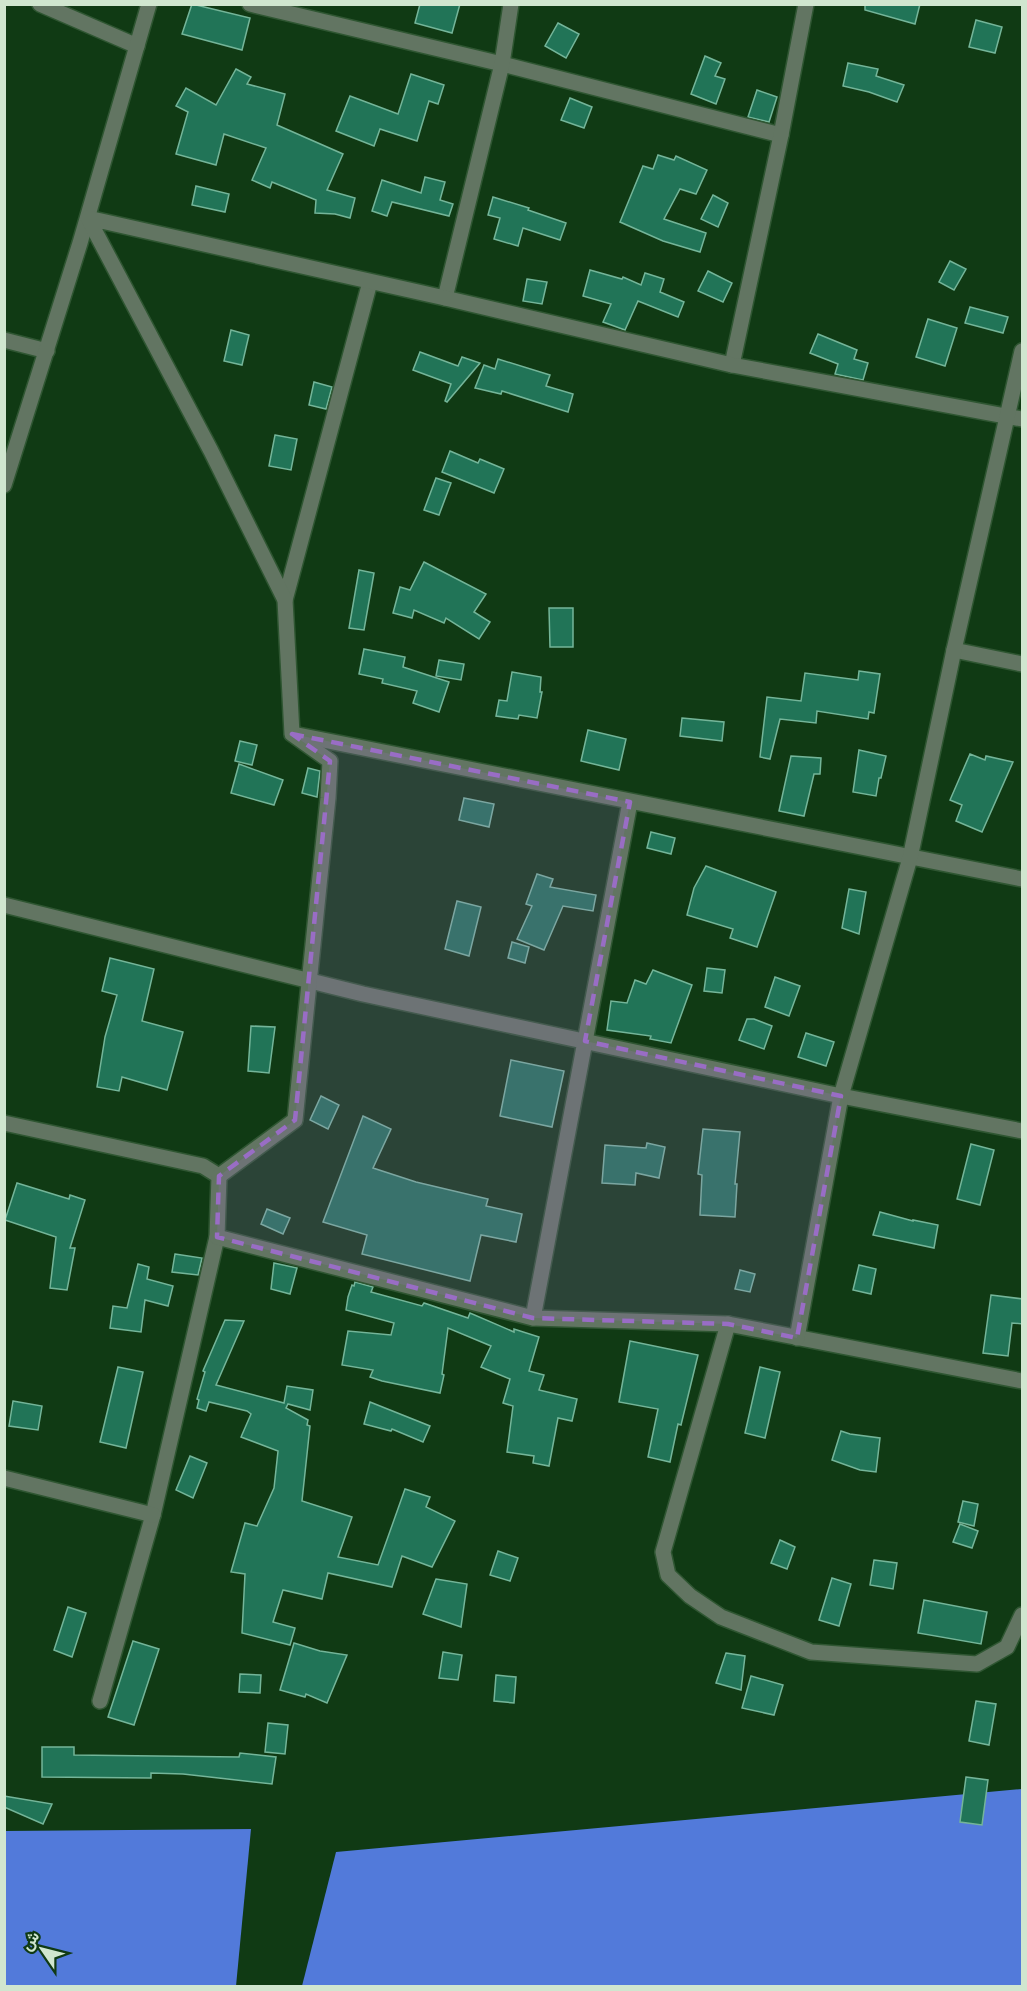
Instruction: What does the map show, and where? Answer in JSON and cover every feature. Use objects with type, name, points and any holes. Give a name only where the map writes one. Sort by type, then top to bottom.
[{"type":"street","points":[[40,4],[137,46]]},
{"type":"street","points":[[4,485],[88,218],[149,4]]},
{"type":"street","points":[[250,4],[502,64],[781,135]]},
{"type":"street","points":[[445,298],[502,64],[511,4]]},
{"type":"street","points":[[732,365],[781,135],[806,4]]},
{"type":"street","points":[[88,218],[732,365],[1015,418]]},
{"type":"street","points":[[88,218],[211,451],[285,600]]},
{"type":"street","points":[[292,734],[285,600],[370,282]]},
{"type":"street","points":[[4,340],[47,351]]},
{"type":"street","points":[[797,1338],[841,1096],[910,858],[954,650],[1015,418],[1023,351]]},
{"type":"street","points":[[954,650],[1023,664]]},
{"type":"street","points":[[292,734],[1023,879]]},
{"type":"street","points":[[219,1176],[296,1120],[330,761],[292,734]]},
{"type":"street","points":[[533,1318],[630,802]]},
{"type":"street","points":[[4,905],[363,994],[841,1096],[1023,1131]]},
{"type":"street","points":[[4,1123],[203,1166],[219,1176]]},
{"type":"street","points":[[100,1701],[153,1515],[217,1237],[219,1176]]},
{"type":"street","points":[[217,1237],[533,1318],[728,1324],[1023,1381]]},
{"type":"street","points":[[728,1324],[663,1552],[668,1575],[690,1596],[721,1617],[811,1652],[977,1664],[1007,1647],[1023,1615]]},
{"type":"street","points":[[4,1478],[153,1515]]},
{"type":"highlighted area","points":[[292,734],[630,802],[585,1041],[841,1096],[797,1338],[728,1324],[533,1318],[217,1237],[219,1176],[295,1120],[330,761]]},
{"type":"water","points":[[1022,1789],[1022,1986],[302,1986],[336,1852]]},
{"type":"water","points":[[251,1829],[236,1986],[5,1986],[5,1831]]},
{"type":"building","points":[[192,4],[250,18],[242,50],[182,34]]},
{"type":"building","points":[[420,4],[460,4],[452,33],[415,23]]},
{"type":"building","points":[[865,4],[920,4],[915,24],[865,10]]},
{"type":"building","points":[[976,20],[1002,27],[995,53],[969,47]]},
{"type":"building","points":[[558,23],[579,34],[566,58],[545,46]]},
{"type":"building","points":[[705,56],[721,63],[715,76],[725,79],[716,104],[691,94]]},
{"type":"building","points":[[848,63],[878,69],[876,76],[904,85],[897,102],[843,86]]},
{"type":"building","points":[[236,69],[251,77],[247,84],[285,94],[277,125],[343,154],[327,190],[355,198],[350,218],[335,214],[315,213],[316,200],[272,182],[270,188],[252,180],[266,148],[224,134],[216,165],[176,154],[188,112],[176,106],[186,88],[216,105]]},
{"type":"building","points":[[411,74],[444,85],[438,104],[429,101],[417,141],[380,129],[374,146],[336,131],[350,96],[398,114]]},
{"type":"building","points":[[757,90],[777,97],[769,122],[748,117]]},
{"type":"building","points":[[570,98],[592,107],[584,128],[561,120]]},
{"type":"building","points":[[658,155],[674,160],[676,156],[707,170],[696,194],[680,189],[664,219],[706,233],[700,252],[663,241],[620,222],[643,166],[653,169]]},
{"type":"building","points":[[425,177],[445,182],[440,200],[453,204],[449,216],[392,202],[387,216],[372,211],[382,180],[421,193]]},
{"type":"building","points":[[196,186],[229,194],[225,212],[192,205]]},
{"type":"building","points":[[713,195],[728,203],[718,227],[701,219]]},
{"type":"building","points":[[493,197],[566,223],[560,240],[523,228],[518,246],[494,239],[500,218],[488,215]]},
{"type":"building","points":[[950,261],[966,269],[954,290],[939,282]]},
{"type":"building","points":[[590,270],[622,279],[623,277],[641,285],[645,273],[664,279],[660,292],[684,302],[678,317],[638,301],[625,330],[603,322],[611,304],[583,296]]},
{"type":"building","points":[[708,271],[732,283],[723,302],[698,291]]},
{"type":"building","points":[[527,279],[547,282],[542,304],[523,301]]},
{"type":"building","points":[[970,307],[1008,317],[1003,333],[965,323]]},
{"type":"building","points":[[928,319],[957,328],[945,366],[916,357]]},
{"type":"building","points":[[231,330],[249,335],[242,365],[224,361]]},
{"type":"building","points":[[818,334],[857,350],[854,359],[868,363],[863,380],[835,374],[838,364],[810,353]]},
{"type":"building","points":[[420,352],[458,366],[462,357],[480,363],[447,402],[445,401],[451,384],[413,370]]},
{"type":"building","points":[[498,359],[550,375],[546,386],[573,394],[568,412],[502,391],[501,394],[475,388],[484,365],[495,369]]},
{"type":"building","points":[[314,382],[332,387],[326,409],[309,405]]},
{"type":"building","points":[[275,435],[297,439],[291,470],[269,466]]},
{"type":"building","points":[[450,451],[478,463],[480,459],[504,469],[494,493],[442,472]]},
{"type":"building","points":[[436,478],[451,483],[439,515],[424,510]]},
{"type":"building","points":[[424,562],[486,594],[474,612],[490,622],[479,639],[446,618],[444,623],[414,610],[412,618],[393,613],[400,587],[410,590]]},
{"type":"building","points":[[359,570],[374,573],[364,630],[349,628]]},
{"type":"building","points":[[549,608],[573,608],[573,647],[550,647]]},
{"type":"building","points":[[364,649],[405,657],[403,667],[449,682],[439,712],[413,703],[417,691],[382,683],[383,679],[359,674]]},
{"type":"building","points":[[439,660],[464,664],[461,680],[436,676]]},
{"type":"building","points":[[859,671],[880,674],[874,713],[869,712],[868,719],[817,711],[816,723],[780,719],[770,759],[760,757],[767,697],[801,701],[805,673],[858,680]]},
{"type":"building","points":[[512,672],[541,677],[540,692],[542,692],[537,718],[519,715],[518,719],[496,716],[499,700],[507,701]]},
{"type":"building","points":[[682,718],[724,722],[722,741],[680,736]]},
{"type":"building","points":[[588,730],[626,739],[619,770],[581,761]]},
{"type":"building","points":[[240,741],[257,745],[252,765],[235,761]]},
{"type":"building","points":[[859,750],[886,756],[876,796],[853,792]]},
{"type":"building","points":[[970,754],[985,760],[986,756],[1013,762],[982,832],[956,821],[962,805],[950,800]]},
{"type":"building","points":[[791,756],[821,758],[820,774],[814,774],[804,816],[779,811]]},
{"type":"building","points":[[239,764],[283,780],[274,805],[231,793]]},
{"type":"building","points":[[308,768],[320,771],[317,797],[302,793]]},
{"type":"building","points":[[464,798],[494,804],[489,827],[459,820]]},
{"type":"building","points":[[651,832],[675,838],[671,854],[647,848]]},
{"type":"building","points":[[706,866],[776,892],[757,947],[730,938],[733,929],[687,915],[694,888]]},
{"type":"building","points":[[537,874],[553,879],[550,887],[596,895],[593,911],[563,906],[544,950],[517,939],[532,906],[526,904]]},
{"type":"building","points":[[849,889],[866,892],[859,934],[842,928]]},
{"type":"building","points":[[457,901],[481,907],[469,956],[445,949]]},
{"type":"building","points":[[512,942],[529,947],[525,963],[508,958]]},
{"type":"building","points":[[110,958],[154,969],[142,1021],[183,1032],[167,1090],[122,1077],[119,1091],[97,1087],[105,1037],[117,995],[102,991]]},
{"type":"building","points":[[707,968],[725,970],[722,993],[704,991]]},
{"type":"building","points":[[653,970],[692,985],[671,1043],[650,1039],[651,1036],[607,1030],[611,1001],[627,1003],[635,980],[646,984]]},
{"type":"building","points":[[775,977],[800,986],[789,1016],[765,1007]]},
{"type":"building","points":[[747,1019],[754,1019],[772,1026],[764,1049],[739,1040]]},
{"type":"building","points":[[251,1026],[275,1027],[269,1073],[248,1071]]},
{"type":"building","points":[[806,1033],[834,1042],[826,1066],[798,1057]]},
{"type":"building","points":[[511,1060],[564,1071],[552,1127],[500,1116]]},
{"type":"building","points":[[321,1096],[339,1105],[328,1129],[310,1120]]},
{"type":"building","points":[[363,1116],[391,1129],[373,1168],[416,1182],[488,1199],[486,1206],[522,1214],[516,1242],[481,1235],[470,1281],[362,1254],[367,1235],[323,1222]]},
{"type":"building","points":[[703,1129],[740,1132],[735,1184],[737,1184],[735,1217],[700,1215],[702,1175],[698,1174]]},
{"type":"building","points":[[647,1143],[665,1147],[659,1178],[636,1173],[635,1185],[602,1183],[605,1145],[646,1148]]},
{"type":"building","points":[[971,1144],[994,1150],[980,1205],[957,1199]]},
{"type":"building","points":[[17,1183],[69,1199],[70,1195],[85,1200],[70,1248],[75,1248],[67,1290],[50,1288],[56,1237],[5,1220]]},
{"type":"building","points":[[267,1209],[290,1218],[283,1234],[261,1224]]},
{"type":"building","points":[[880,1212],[938,1225],[934,1248],[873,1235]]},
{"type":"building","points":[[175,1254],[202,1258],[198,1275],[172,1272]]},
{"type":"building","points":[[274,1263],[297,1268],[290,1294],[271,1289]]},
{"type":"building","points":[[138,1264],[149,1267],[147,1279],[173,1286],[168,1306],[145,1300],[141,1332],[110,1328],[113,1306],[127,1308]]},
{"type":"building","points":[[859,1265],[876,1269],[871,1294],[853,1290]]},
{"type":"building","points":[[740,1270],[755,1274],[750,1292],[735,1289]]},
{"type":"building","points":[[355,1282],[373,1287],[371,1292],[422,1306],[424,1303],[468,1318],[470,1313],[514,1332],[514,1329],[539,1337],[529,1371],[544,1375],[539,1390],[577,1399],[572,1421],[558,1418],[549,1466],[533,1463],[534,1456],[507,1452],[513,1406],[503,1403],[510,1379],[481,1367],[491,1346],[448,1328],[440,1393],[382,1381],[370,1377],[373,1370],[342,1365],[348,1331],[391,1335],[394,1323],[346,1310],[348,1297]]},
{"type":"building","points":[[991,1295],[1023,1299],[1023,1324],[1012,1323],[1008,1356],[983,1353]]},
{"type":"building","points":[[225,1320],[244,1321],[216,1385],[284,1403],[287,1386],[313,1390],[310,1410],[288,1404],[286,1408],[308,1420],[307,1425],[310,1426],[302,1501],[352,1517],[338,1557],[378,1565],[405,1489],[430,1497],[426,1507],[455,1521],[432,1567],[402,1556],[392,1587],[328,1573],[322,1599],[283,1590],[273,1622],[295,1628],[290,1645],[242,1633],[245,1574],[231,1572],[245,1523],[257,1526],[274,1488],[278,1451],[241,1437],[251,1414],[247,1411],[209,1402],[206,1411],[197,1408],[199,1400],[197,1399],[205,1372],[203,1371]]},
{"type":"building","points":[[630,1341],[698,1355],[681,1425],[678,1424],[670,1462],[648,1457],[658,1409],[619,1402]]},
{"type":"building","points":[[118,1367],[143,1372],[126,1448],[100,1442]]},
{"type":"building","points":[[760,1367],[780,1372],[765,1438],[745,1433]]},
{"type":"building","points":[[13,1401],[42,1406],[38,1430],[9,1426]]},
{"type":"building","points":[[370,1402],[430,1426],[423,1442],[392,1429],[391,1431],[364,1424]]},
{"type":"building","points":[[841,1431],[880,1438],[876,1472],[860,1470],[832,1460]]},
{"type":"building","points":[[190,1456],[207,1463],[193,1498],[176,1490]]},
{"type":"building","points":[[963,1501],[978,1504],[974,1526],[958,1522]]},
{"type":"building","points":[[960,1524],[978,1531],[972,1548],[953,1542]]},
{"type":"building","points":[[780,1540],[795,1547],[787,1569],[771,1563]]},
{"type":"building","points":[[498,1551],[518,1558],[510,1581],[490,1575]]},
{"type":"building","points":[[874,1560],[897,1563],[893,1589],[870,1585]]},
{"type":"building","points":[[832,1578],[851,1584],[839,1626],[819,1620]]},
{"type":"building","points":[[436,1579],[467,1584],[461,1627],[423,1614]]},
{"type":"building","points":[[924,1600],[987,1612],[981,1644],[918,1633]]},
{"type":"building","points":[[68,1607],[86,1613],[72,1657],[54,1650]]},
{"type":"building","points":[[133,1641],[159,1649],[134,1725],[108,1717]]},
{"type":"building","points":[[294,1643],[320,1651],[347,1655],[327,1703],[306,1694],[305,1697],[280,1690]]},
{"type":"building","points":[[443,1652],[462,1655],[458,1680],[439,1678]]},
{"type":"building","points":[[726,1653],[745,1656],[741,1690],[716,1683]]},
{"type":"building","points":[[240,1674],[261,1675],[260,1693],[239,1692]]},
{"type":"building","points":[[496,1675],[516,1677],[514,1703],[494,1701]]},
{"type":"building","points":[[751,1676],[783,1685],[774,1715],[742,1708]]},
{"type":"building","points":[[976,1701],[996,1704],[989,1745],[969,1741]]},
{"type":"building","points":[[268,1723],[288,1725],[285,1754],[265,1752]]},
{"type":"building","points":[[42,1747],[74,1747],[74,1755],[239,1757],[240,1753],[276,1757],[272,1784],[183,1774],[151,1773],[151,1778],[42,1777]]},
{"type":"building","points":[[966,1777],[988,1780],[982,1825],[960,1822]]},
{"type":"building","points":[[4,1796],[52,1804],[43,1824],[4,1807]]}]
